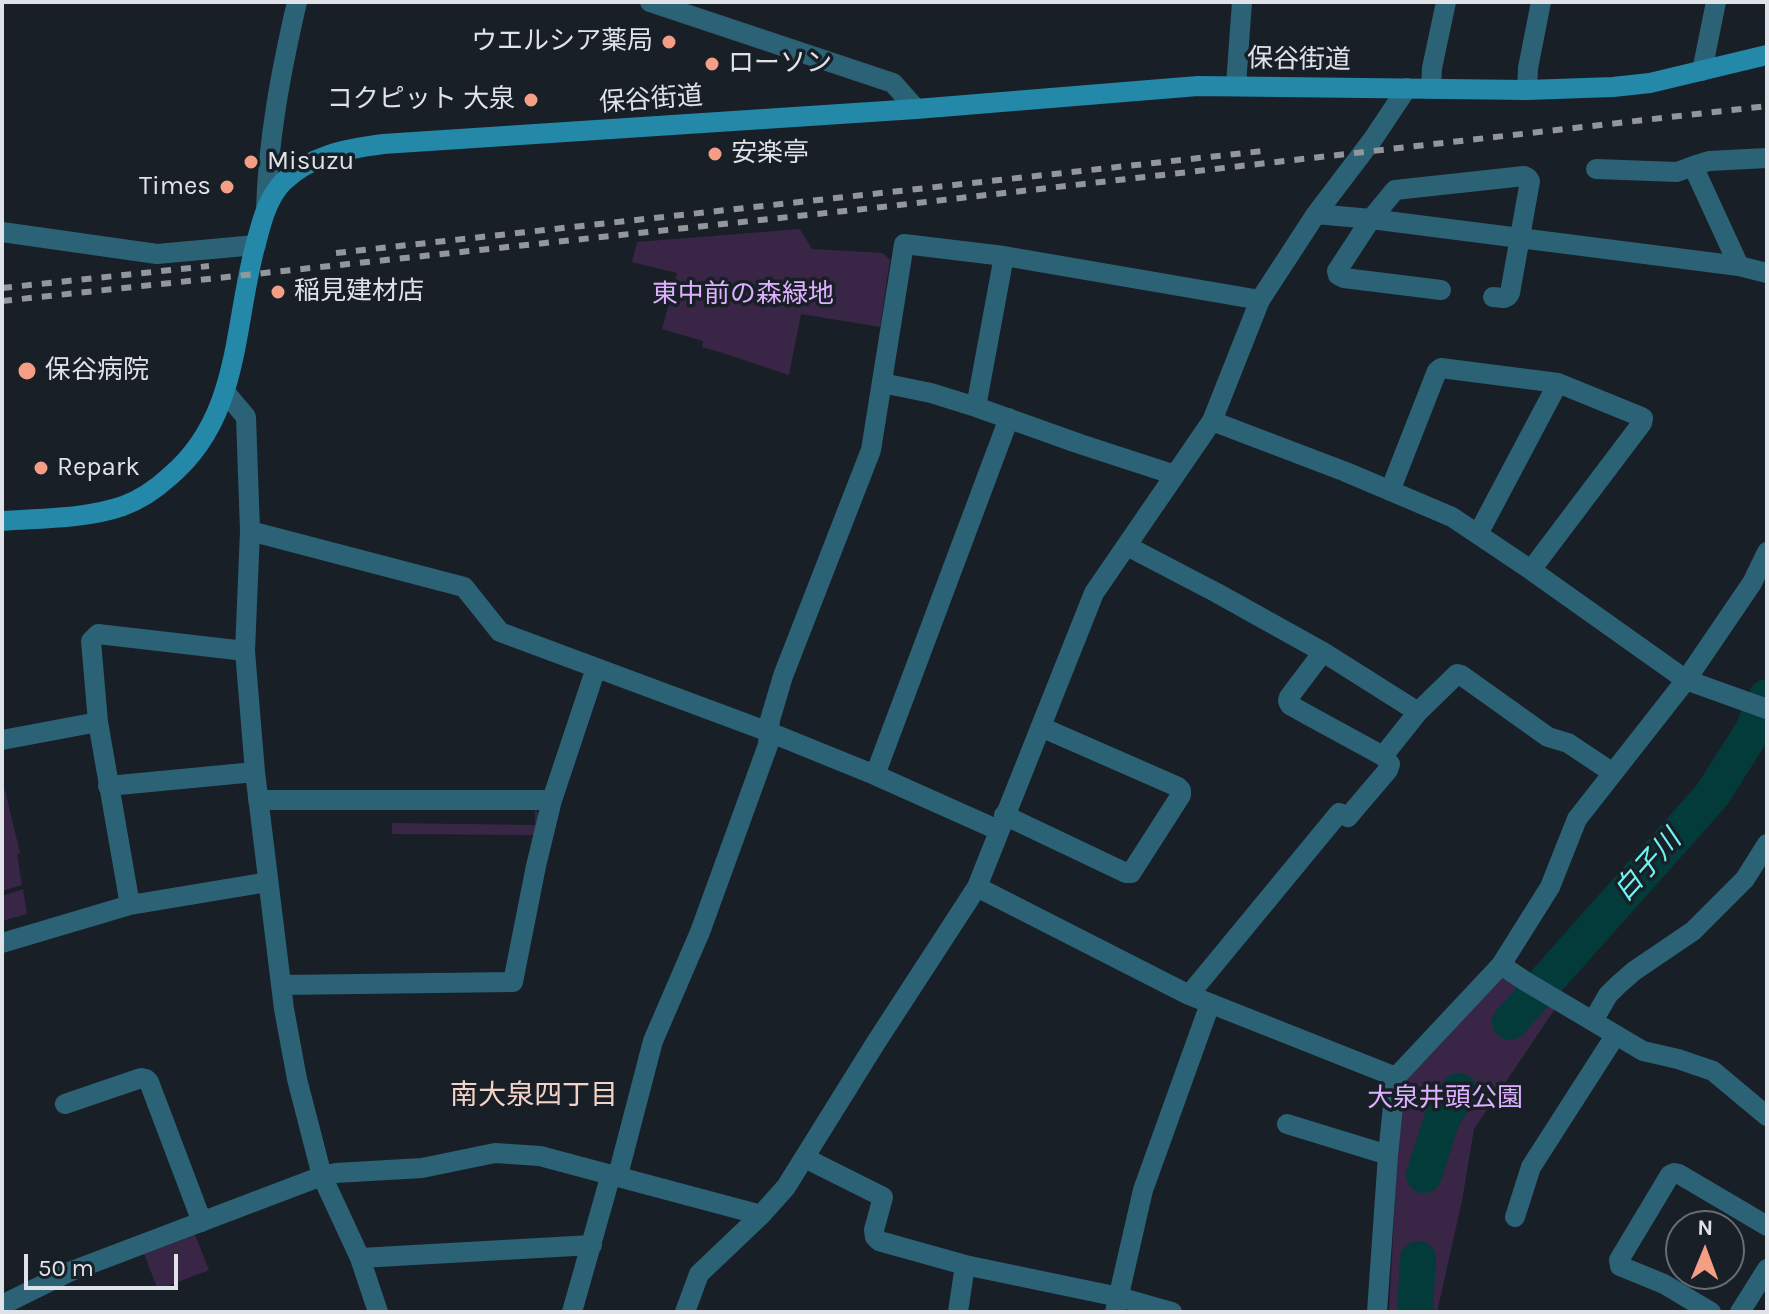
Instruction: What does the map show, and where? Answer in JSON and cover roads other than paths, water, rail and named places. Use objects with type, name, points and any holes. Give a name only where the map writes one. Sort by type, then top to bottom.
[{"type":"main road","name":"保谷街道","points":[[2,521],[104,512],[126,505],[147,493],[182,467],[215,420],[225,392],[256,245],[272,196],[304,165],[334,152],[479,137],[916,109],[1169,87],[1236,85],[1527,90],[1613,87],[1650,83],[1767,55]]},
{"type":"street","points":[[266,210],[275,110],[297,2]]},
{"type":"street","points":[[650,2],[893,83],[916,109]]},
{"type":"street","points":[[1236,85],[1242,2]]},
{"type":"street","points":[[1431,88],[1432,68],[1446,2]]},
{"type":"street","points":[[1527,90],[1528,68],[1541,2]]},
{"type":"street","points":[[1702,71],[1716,2]]},
{"type":"street","points":[[685,1312],[699,1274],[786,1187],[977,887],[1094,593],[1212,421],[1260,300],[1316,214],[1407,88]]},
{"type":"street","points":[[1596,169],[1677,172],[1709,161],[1767,158]]},
{"type":"street","points":[[1693,166],[1739,266]]},
{"type":"street","points":[[1441,290],[1344,278],[1338,275],[1339,268],[1390,194],[1400,188],[1524,176],[1530,181],[1508,296],[1493,297]]},
{"type":"street","points":[[1316,214],[1739,266],[1767,273]]},
{"type":"street","points":[[2,232],[157,254],[256,245]]},
{"type":"street","points":[[572,1312],[653,1041],[700,932],[768,745],[770,720],[783,676],[871,450],[904,244],[1004,256],[1260,300]]},
{"type":"street","points":[[976,407],[1004,256]]},
{"type":"street","points":[[1390,491],[1437,371],[1441,368],[1558,383],[1643,418],[1531,570]]},
{"type":"street","points":[[882,383],[931,393],[976,407],[1175,475]]},
{"type":"street","points":[[1478,534],[1558,383]]},
{"type":"street","points":[[225,392],[246,417],[250,531],[245,651],[258,800],[281,985],[297,1079],[322,1176],[360,1258],[378,1312]]},
{"type":"street","points":[[875,775],[1009,418]]},
{"type":"street","points":[[1212,421],[1452,517],[1686,680],[1767,709]]},
{"type":"street","points":[[250,531],[464,587],[500,632],[769,732],[1131,873],[1181,795],[1181,790],[1041,727]]},
{"type":"street","points":[[1127,546],[1323,652],[1418,712]]},
{"type":"street","points":[[1377,1312],[1396,1077],[1501,965],[1550,887],[1577,819],[1686,680],[1752,583],[1767,552]]},
{"type":"street","points":[[130,905],[98,722],[91,641],[98,634],[245,651]]},
{"type":"street","points":[[1189,995],[1339,813],[1348,817],[1388,770],[1390,764],[1383,756],[1290,705],[1289,697],[1323,652]]},
{"type":"street","points":[[281,985],[513,982],[552,800],[596,668]]},
{"type":"street","points":[[1383,756],[1418,712],[1453,676],[1461,675],[1548,737],[1568,743],[1613,773]]},
{"type":"street","points":[[2,740],[98,722]]},
{"type":"street","points":[[108,786],[255,772]]},
{"type":"street","points":[[258,800],[552,800]]},
{"type":"street","points":[[1593,1021],[1608,995],[1618,985],[1693,931],[1745,879],[1767,844]]},
{"type":"street","points":[[2,943],[130,905],[268,882]]},
{"type":"street","points":[[977,887],[1189,995],[1396,1077]]},
{"type":"street","points":[[1501,965],[1615,1036],[1649,1053],[1713,1071],[1767,1116]]},
{"type":"street","points":[[1117,1304],[1143,1190],[1210,1004]]},
{"type":"street","points":[[1515,1217],[1531,1167],[1615,1036]]},
{"type":"street","points":[[65,1104],[141,1078],[146,1079],[202,1222]]},
{"type":"street","points":[[1287,1124],[1388,1155]]},
{"type":"street","points":[[2,1305],[69,1272],[322,1176],[422,1168],[495,1153],[540,1156],[761,1215]]},
{"type":"street","points":[[805,1158],[883,1197],[874,1230],[879,1241],[1117,1304],[1172,1312]]},
{"type":"street","points":[[1711,1312],[1664,1284],[1618,1264],[1670,1175],[1679,1174],[1767,1226]]},
{"type":"street","points":[[360,1258],[592,1245]]},
{"type":"street","points":[[958,1312],[965,1265]]},
{"type":"street","points":[[1740,1312],[1767,1269]]},
{"type":"waterway","name":"白子川","points":[[1510,1022],[1712,795],[1752,732],[1767,697]]},
{"type":"waterway","name":"白子川","points":[[1424,1175],[1442,1119],[1459,1091]]},
{"type":"waterway","name":"白子川","points":[[1415,1312],[1418,1259]]},
{"type":"railway","points":[[2,301],[873,208],[1767,106]]},
{"type":"railway","points":[[336,253],[1263,151]]},
{"type":"railway","points":[[2,288],[209,266]]},
{"type":"place","name":"ウエルシア薬局","points":[[669,42]]},
{"type":"place","name":"ローソン","points":[[712,64]]},
{"type":"place","name":"コクピット 大泉","points":[[531,100]]},
{"type":"place","name":"安楽亭","points":[[715,154]]},
{"type":"place","name":"Misuzu","points":[[251,162]]},
{"type":"place","name":"Times","points":[[227,187]]},
{"type":"place","name":"稲見建材店","points":[[278,292]]},
{"type":"place","name":"保谷病院","points":[[27,371]]},
{"type":"place","name":"Repark","points":[[41,468]]},
{"type":"district","name":"南大泉四丁目","points":[[534,1096]]},
{"type":"park label","name":"東中前の森緑地","points":[[743,295]]},
{"type":"park label","name":"大泉井頭公園","points":[[1445,1099]]}]
